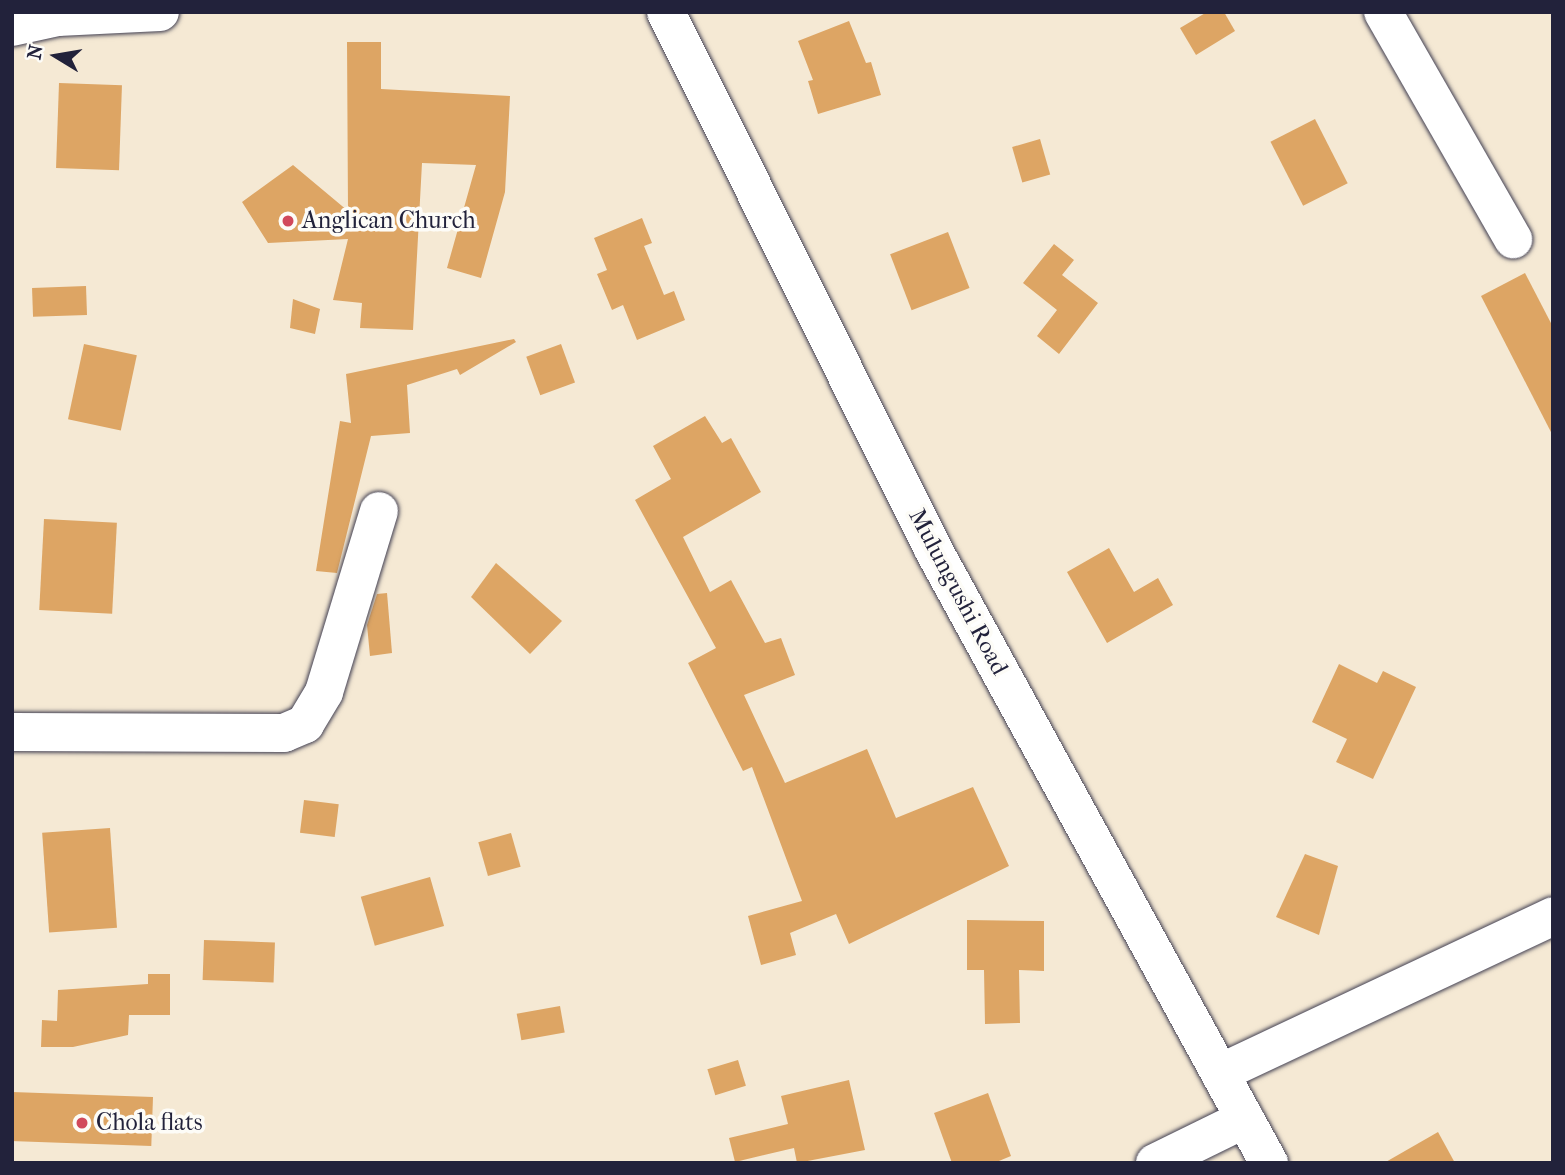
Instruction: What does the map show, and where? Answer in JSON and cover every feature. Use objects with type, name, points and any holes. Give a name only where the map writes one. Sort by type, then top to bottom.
[{"type":"street","points":[[12,27],[58,17],[160,12]]},
{"type":"street","name":"Mulungushi Road","points":[[666,12],[933,549],[1269,1163]]},
{"type":"street","points":[[1383,12],[1513,239]]},
{"type":"street","points":[[12,732],[284,733],[305,724],[324,692],[379,511]]},
{"type":"street","points":[[1220,1073],[1553,916]]},
{"type":"street","points":[[1155,1163],[1245,1119]]},
{"type":"building","points":[[1207,12],[1224,12],[1235,31],[1196,55],[1180,28]]},
{"type":"building","points":[[849,21],[866,63],[871,62],[881,95],[818,114],[808,81],[813,80],[798,41]]},
{"type":"building","points":[[347,42],[381,42],[381,89],[510,96],[505,192],[481,278],[447,268],[476,165],[422,163],[413,330],[360,328],[362,303],[333,300],[348,239],[268,243],[242,202],[293,165],[348,211]]},
{"type":"building","points":[[59,83],[122,85],[119,170],[56,168]]},
{"type":"building","points":[[1315,119],[1348,183],[1303,206],[1270,142]]},
{"type":"building","points":[[1040,139],[1050,175],[1022,183],[1012,147]]},
{"type":"building","points":[[642,218],[652,243],[644,246],[664,295],[674,291],[685,320],[637,340],[623,305],[612,310],[597,274],[607,270],[594,238]]},
{"type":"building","points":[[948,232],[970,288],[912,310],[890,254]]},
{"type":"building","points":[[1054,244],[1074,260],[1062,275],[1098,303],[1059,354],[1037,336],[1057,310],[1023,283]]},
{"type":"building","points":[[1525,273],[1553,327],[1553,436],[1481,296]]},
{"type":"building","points":[[86,286],[87,315],[33,317],[32,288]]},
{"type":"building","points":[[293,299],[320,309],[315,334],[290,328]]},
{"type":"building","points":[[514,339],[516,342],[460,375],[457,369],[407,385],[410,433],[371,436],[337,573],[316,571],[340,421],[351,423],[346,374]]},
{"type":"building","points":[[84,344],[137,355],[121,431],[68,419]]},
{"type":"building","points":[[561,344],[575,383],[540,395],[526,357]]},
{"type":"building","points":[[705,416],[722,443],[731,438],[761,492],[683,537],[710,592],[731,580],[765,643],[781,638],[795,675],[744,695],[785,783],[867,749],[896,818],[973,787],[1009,866],[849,944],[836,914],[790,933],[796,955],[761,965],[748,916],[802,901],[752,767],[743,771],[688,663],[716,648],[635,500],[671,479],[653,446]]},
{"type":"building","points":[[44,519],[117,523],[112,614],[39,610]]},
{"type":"building","points":[[1109,548],[1134,592],[1158,578],[1173,605],[1107,643],[1067,572]]},
{"type":"building","points":[[496,563],[562,621],[530,654],[471,597]]},
{"type":"building","points":[[387,593],[392,653],[370,656],[367,625],[377,594]]},
{"type":"building","points":[[1339,664],[1377,683],[1383,671],[1416,687],[1373,779],[1336,762],[1347,739],[1312,722]]},
{"type":"building","points":[[304,800],[339,804],[335,837],[300,833]]},
{"type":"building","points":[[110,828],[117,928],[49,932],[42,833]]},
{"type":"building","points":[[511,833],[521,867],[488,876],[478,842]]},
{"type":"building","points":[[1305,854],[1338,866],[1319,935],[1276,917]]},
{"type":"building","points":[[430,877],[444,926],[375,946],[361,897]]},
{"type":"building","points":[[967,920],[1044,921],[1044,971],[1019,970],[1020,1023],[985,1024],[984,970],[967,970]]},
{"type":"building","points":[[204,940],[275,942],[274,982],[203,980]]},
{"type":"building","points":[[148,974],[170,974],[170,1015],[129,1015],[128,1035],[73,1047],[41,1047],[42,1020],[57,1021],[58,990],[148,984]]},
{"type":"building","points":[[560,1006],[565,1033],[521,1040],[517,1014]]},
{"type":"building","points":[[738,1060],[746,1086],[715,1095],[707,1069]]},
{"type":"building","points":[[849,1080],[865,1150],[797,1163],[794,1148],[735,1162],[729,1138],[788,1124],[781,1096]]},
{"type":"building","name":"Chola flats","points":[[12,1092],[153,1097],[151,1146],[12,1141]]},
{"type":"building","points":[[988,1093],[1011,1156],[994,1163],[952,1163],[934,1113]]},
{"type":"building","points":[[1438,1132],[1455,1163],[1384,1163]]},
{"type":"place","name":"Anglican Church","points":[[288,221]]},
{"type":"place","name":"Chola flats","points":[[82,1123]]}]
